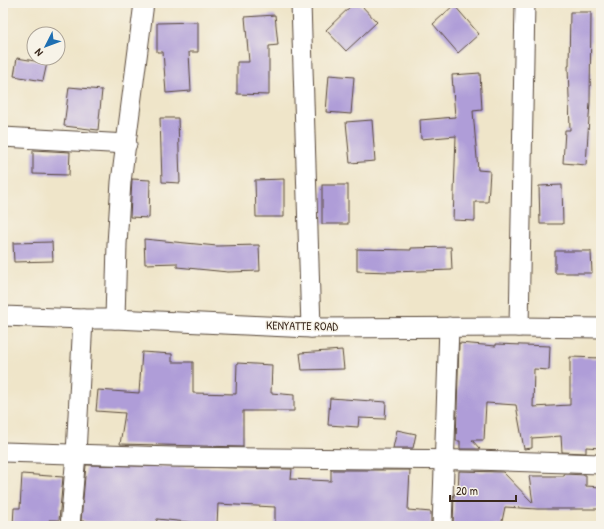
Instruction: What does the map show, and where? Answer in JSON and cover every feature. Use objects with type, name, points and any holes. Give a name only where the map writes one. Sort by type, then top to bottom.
[{"type":"street","points":[[115,319],[117,244],[121,182],[144,3]]},
{"type":"street","points":[[301,3],[311,328]]},
{"type":"street","points":[[519,327],[525,3]]},
{"type":"street","points":[[3,137],[127,144]]},
{"type":"street","name":"KENYATTE ROAD","points":[[3,316],[115,319],[311,328],[601,328]]},
{"type":"street","points":[[70,526],[76,454],[83,319]]},
{"type":"street","points":[[442,526],[449,327]]},
{"type":"street","points":[[3,452],[172,457],[444,460],[601,464]]},
{"type":"building","points":[[354,3],[359,3],[377,22],[346,51],[326,30]]},
{"type":"building","points":[[454,5],[479,34],[458,53],[433,24]]},
{"type":"building","points":[[570,12],[591,12],[590,102],[586,165],[563,163],[565,130],[570,130],[568,66]]},
{"type":"building","points":[[275,15],[278,45],[269,46],[269,95],[237,94],[237,62],[249,62],[245,17]]},
{"type":"building","points":[[198,22],[198,52],[189,52],[191,91],[166,93],[163,52],[157,52],[157,23]]},
{"type":"building","points":[[17,58],[26,60],[26,66],[46,66],[43,81],[14,76]]},
{"type":"building","points":[[480,73],[482,110],[473,111],[478,170],[490,171],[488,202],[475,202],[475,221],[453,220],[456,136],[421,139],[420,120],[455,117],[452,75]]},
{"type":"building","points":[[329,75],[354,77],[351,114],[326,112]]},
{"type":"building","points":[[69,87],[102,90],[98,130],[64,126]]},
{"type":"building","points":[[160,118],[178,118],[180,183],[162,182]]},
{"type":"building","points":[[372,120],[375,161],[350,163],[346,122]]},
{"type":"building","points":[[33,150],[70,152],[69,175],[33,174]]},
{"type":"building","points":[[132,179],[150,180],[149,218],[130,217]]},
{"type":"building","points":[[284,179],[284,217],[256,217],[255,180]]},
{"type":"building","points":[[322,185],[348,185],[348,224],[322,224]]},
{"type":"building","points":[[562,185],[563,224],[540,224],[539,186]]},
{"type":"building","points":[[144,239],[217,246],[259,245],[260,271],[228,272],[177,267],[177,263],[145,264]]},
{"type":"building","points":[[52,242],[53,261],[14,262],[13,243]]},
{"type":"building","points":[[451,247],[452,270],[391,272],[357,271],[357,249],[411,250],[411,248]]},
{"type":"building","points":[[555,251],[591,251],[592,273],[555,273]]},
{"type":"building","points":[[459,343],[496,346],[496,344],[550,346],[549,370],[534,369],[533,407],[570,405],[570,357],[601,358],[601,448],[586,447],[586,453],[562,452],[561,436],[532,438],[532,448],[524,449],[516,405],[486,403],[484,440],[472,440],[480,449],[460,449],[460,441],[456,441]]},
{"type":"building","points":[[342,350],[344,369],[302,370],[300,353]]},
{"type":"building","points":[[142,352],[172,354],[172,362],[193,362],[193,393],[236,394],[237,363],[272,365],[271,393],[294,395],[294,411],[243,411],[243,447],[120,444],[125,413],[96,411],[98,390],[139,393]]},
{"type":"building","points":[[330,398],[386,402],[385,419],[359,418],[358,427],[328,425]]},
{"type":"building","points":[[397,430],[416,434],[413,448],[393,448]]},
{"type":"building","points":[[86,465],[292,469],[291,479],[331,481],[331,470],[410,470],[408,510],[431,512],[431,526],[275,526],[275,507],[218,504],[217,525],[157,519],[156,526],[81,521]]},
{"type":"building","points":[[459,471],[503,472],[533,503],[529,476],[564,476],[564,474],[586,475],[586,486],[601,487],[601,509],[537,509],[505,507],[501,526],[453,526],[454,494],[458,494]]},
{"type":"building","points":[[22,474],[63,477],[59,520],[49,520],[49,526],[13,525],[14,508],[20,508]]}]
